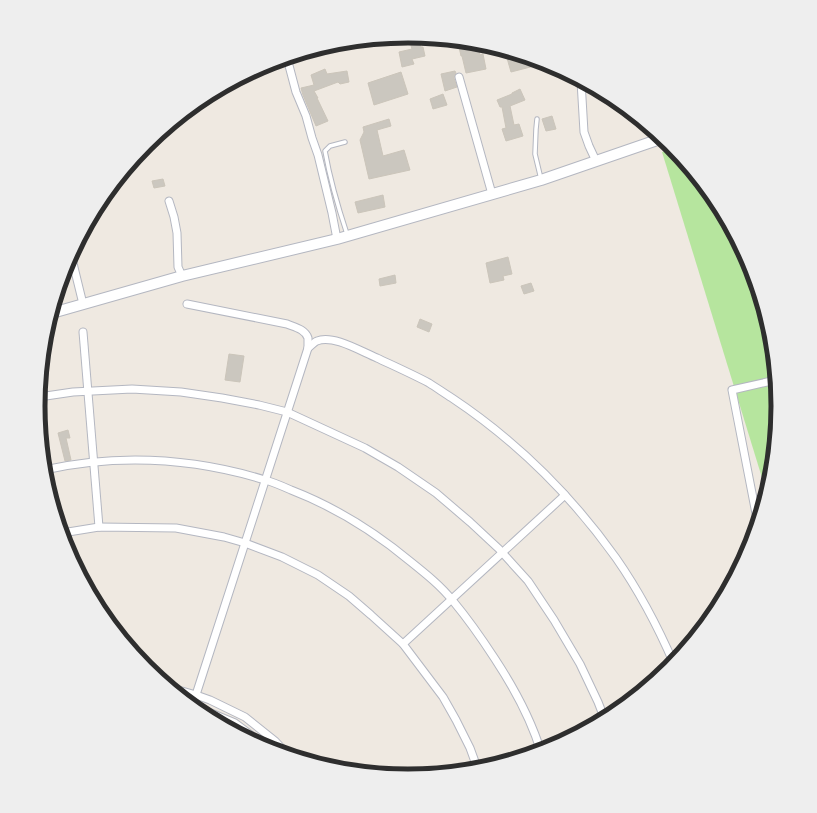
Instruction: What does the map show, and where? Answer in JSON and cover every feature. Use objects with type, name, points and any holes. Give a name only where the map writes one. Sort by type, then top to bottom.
[{"type":"street","points":[[288,63],[296,92],[306,116],[318,155],[332,213],[342,238]]},
{"type":"street","points":[[459,77],[492,194]]},
{"type":"street","points":[[581,87],[584,132],[596,161]]},
{"type":"street","points":[[57,312],[182,276],[342,238],[541,180],[656,140]]},
{"type":"street","points":[[169,201],[177,233],[178,266],[182,276]]},
{"type":"street","points":[[74,266],[83,304]]},
{"type":"street","points":[[187,304],[287,324],[298,328],[305,333],[308,338],[308,348],[193,700]]},
{"type":"street","points":[[83,332],[99,527]]},
{"type":"street","points":[[308,348],[316,341],[325,339],[338,341],[399,368],[429,384],[470,410],[500,433],[532,462],[564,495],[589,523],[616,558],[648,610],[671,658]]},
{"type":"street","points":[[756,514],[732,390],[771,381]]},
{"type":"street","points":[[45,396],[73,392],[139,390],[181,392],[222,398],[287,412],[365,448],[398,467],[436,493],[499,549],[528,581],[554,620],[580,664],[602,714]]},
{"type":"street","points":[[51,469],[94,461],[128,460],[165,461],[210,466],[265,480],[302,494],[338,512],[372,532],[397,551],[435,582],[452,600],[481,637],[508,679],[527,715],[539,746]]},
{"type":"street","points":[[403,644],[564,495]]},
{"type":"street","points":[[68,532],[99,527],[176,528],[245,542],[282,557],[318,575],[349,596],[403,644],[443,697],[460,727],[476,764]]},
{"type":"street","points":[[182,691],[210,700],[244,717],[280,746]]},
{"type":"street","points":[[220,717],[234,723],[248,733]]},
{"type":"lane","points":[[537,119],[535,154],[541,180]]},
{"type":"lane","points":[[342,238],[340,215],[325,151],[330,146],[345,142]]},
{"type":"green space","points":[[667,151],[697,185],[711,205],[735,246],[753,290],[760,312],[769,359],[772,406],[769,454],[764,483],[662,152]]},
{"type":"building","points":[[410,43],[420,44],[421,47],[423,47],[425,56],[412,59],[414,64],[402,67],[399,52],[412,49]]},
{"type":"building","points":[[459,47],[479,50],[480,55],[483,54],[486,69],[466,73]]},
{"type":"building","points":[[506,56],[535,66],[511,72]]},
{"type":"building","points":[[325,69],[327,74],[347,71],[349,82],[340,84],[338,82],[314,91],[328,121],[316,126],[301,88],[314,85],[311,75]]},
{"type":"building","points":[[455,71],[456,73],[454,78],[457,87],[445,91],[441,74]]},
{"type":"building","points":[[401,72],[408,94],[374,105],[368,83]]},
{"type":"building","points":[[520,89],[525,100],[510,106],[514,125],[519,124],[523,136],[506,141],[502,129],[506,128],[502,107],[500,107],[497,100]]},
{"type":"building","points":[[443,94],[447,105],[433,109],[430,99]]},
{"type":"building","points":[[552,116],[556,129],[546,131],[542,119]]},
{"type":"building","points":[[389,119],[391,126],[377,130],[383,156],[404,150],[410,170],[369,179],[360,140],[364,132],[363,127]]},
{"type":"building","points":[[163,179],[165,186],[154,188],[152,181]]},
{"type":"building","points":[[383,195],[385,207],[358,213],[355,202]]},
{"type":"building","points":[[508,257],[512,274],[503,276],[504,280],[490,283],[486,263]]},
{"type":"building","points":[[395,275],[396,283],[380,286],[379,279]]},
{"type":"building","points":[[531,283],[534,291],[524,294],[521,286]]},
{"type":"building","points":[[420,319],[432,324],[429,332],[417,327]]},
{"type":"building","points":[[229,354],[244,356],[240,382],[225,380]]},
{"type":"building","points":[[68,430],[70,438],[66,438],[71,460],[65,461],[58,433]]}]
